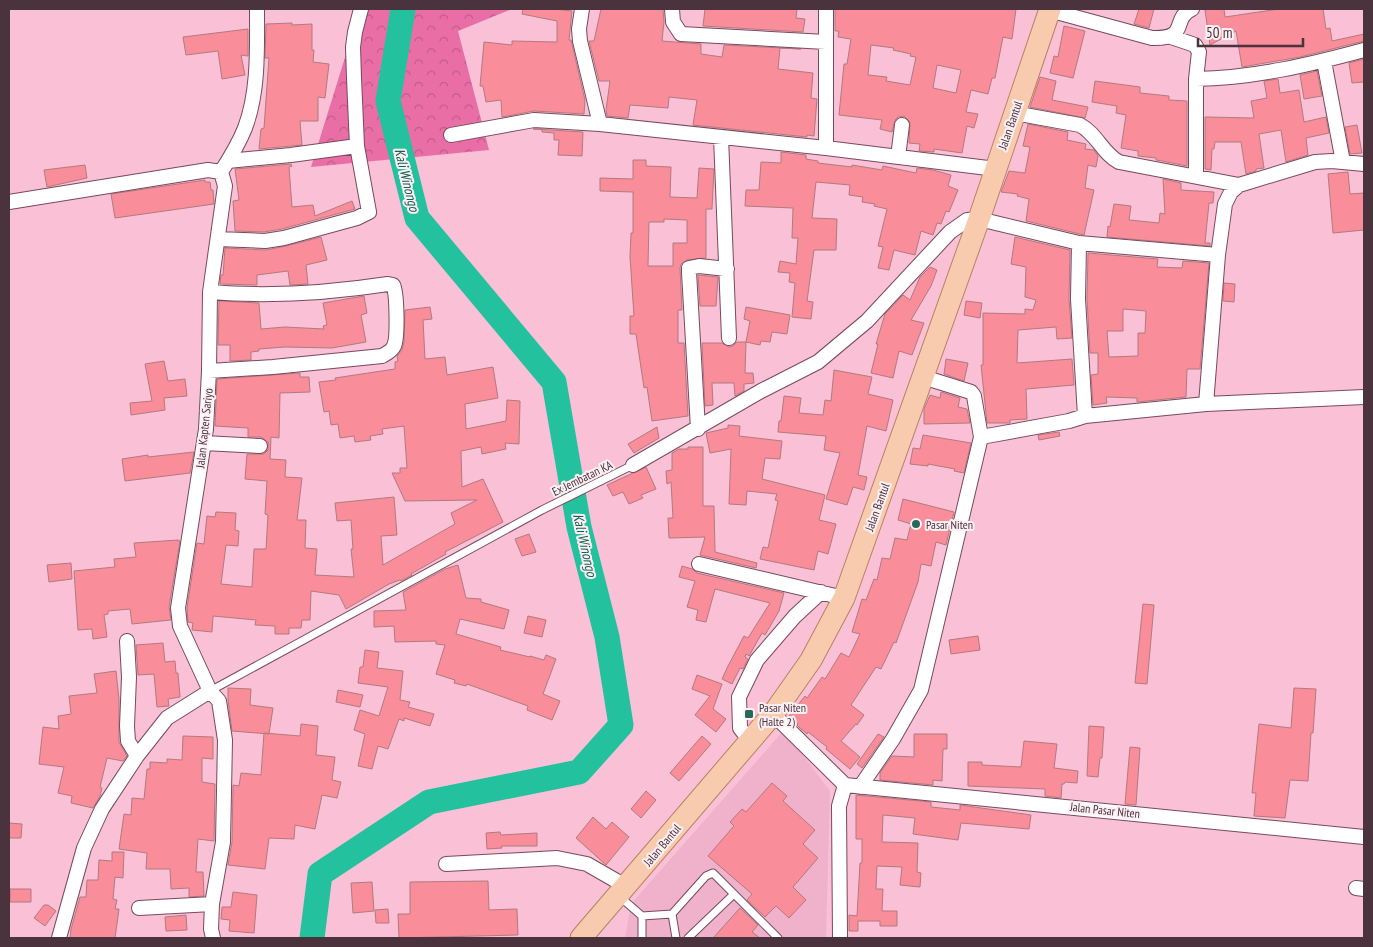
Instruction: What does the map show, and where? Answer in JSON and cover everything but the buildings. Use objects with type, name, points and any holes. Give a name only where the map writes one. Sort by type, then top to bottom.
[{"type":"main road","name":"Jalan Bantul","points":[[588,935],[773,714],[811,660],[844,598],[979,219],[1049,9]]},
{"type":"street","points":[[219,168],[245,128],[252,98],[256,67],[257,9]]},
{"type":"street","points":[[218,239],[265,241],[284,238],[368,214],[370,211],[357,146],[353,47],[361,9]]},
{"type":"street","points":[[582,9],[579,29],[580,41],[600,124]]},
{"type":"street","points":[[672,9],[673,22],[681,34],[826,42]]},
{"type":"street","points":[[826,9],[826,148]]},
{"type":"street","points":[[1049,9],[1152,38],[1170,37],[1195,45],[1198,49],[1196,79],[1196,176]]},
{"type":"street","points":[[1170,37],[1178,32],[1184,14],[1192,9]]},
{"type":"street","points":[[1196,79],[1230,78],[1324,61],[1364,50]]},
{"type":"street","points":[[1324,61],[1343,162]]},
{"type":"street","points":[[1014,114],[1080,126],[1089,130],[1111,156],[1119,162],[1239,185]]},
{"type":"street","points":[[451,135],[534,120],[600,124],[826,148],[996,169]]},
{"type":"street","points":[[898,157],[902,125]]},
{"type":"street","points":[[721,137],[729,338]]},
{"type":"street","points":[[9,202],[291,155],[357,146]]},
{"type":"street","points":[[1206,404],[1218,254],[1225,204],[1231,192],[1239,185],[1315,162],[1332,161],[1364,165]]},
{"type":"street","name":"Jalan Kapten Sariyo","points":[[213,938],[211,929],[212,904],[223,842],[225,740],[219,701],[210,691],[178,618],[178,608],[204,444],[209,371],[210,292],[225,186],[219,168]]},
{"type":"street","points":[[633,465],[761,391],[818,362],[868,321],[950,232],[967,220],[979,219],[1079,242],[1218,254]]},
{"type":"street","points":[[1079,242],[1078,299],[1084,416]]},
{"type":"street","points":[[698,429],[689,272],[690,268],[699,266],[727,270]]},
{"type":"street","points":[[209,371],[273,367],[382,356],[390,351],[395,344],[396,304],[395,289],[393,285],[388,284],[339,292],[235,294],[210,292]]},
{"type":"street","points":[[860,787],[893,739],[920,690],[982,437],[974,396],[971,392],[923,377]]},
{"type":"street","points":[[982,437],[1069,421],[1084,416],[1206,404],[1364,398]]},
{"type":"street","points":[[204,444],[260,446]]},
{"type":"street","points":[[700,564],[844,598]]},
{"type":"street","points":[[750,741],[740,728],[739,697],[742,690],[757,660],[795,616],[821,592]]},
{"type":"street","points":[[128,641],[128,741],[137,756]]},
{"type":"street","points":[[59,938],[84,848],[102,809],[137,756],[167,718],[210,691]]},
{"type":"street","points":[[773,714],[845,785],[838,806],[840,938]]},
{"type":"street","name":"Jalan Pasar Niten","points":[[845,785],[1364,837]]},
{"type":"street","points":[[446,864],[557,858],[587,864],[623,891]]},
{"type":"street","points":[[139,908],[212,904]]},
{"type":"lane","name":"Ex Jembatan KA","points":[[210,691],[542,510],[633,465]]},
{"type":"lane","points":[[642,916],[672,914],[709,874],[712,874],[717,876],[778,938]]},
{"type":"lane","points":[[623,891],[642,916],[642,938]]},
{"type":"lane","points":[[688,938],[734,894]]},
{"type":"lane","points":[[672,914],[676,938]]},
{"type":"shaded area","points":[[784,730],[830,791],[826,938],[625,938],[631,904]]},
{"type":"green space","points":[[360,9],[512,9],[458,31],[489,150],[311,167]]},
{"type":"waterway","name":"Kali Winongo","points":[[312,938],[320,874],[429,802],[579,772],[621,725],[607,637],[579,527],[554,382],[417,218],[388,101],[403,9]]},
{"type":"place","name":"Pasar Niten","points":[[916,524]]},
{"type":"place","name":"Pasar Niten (Halte 2)","points":[[749,714]]}]
